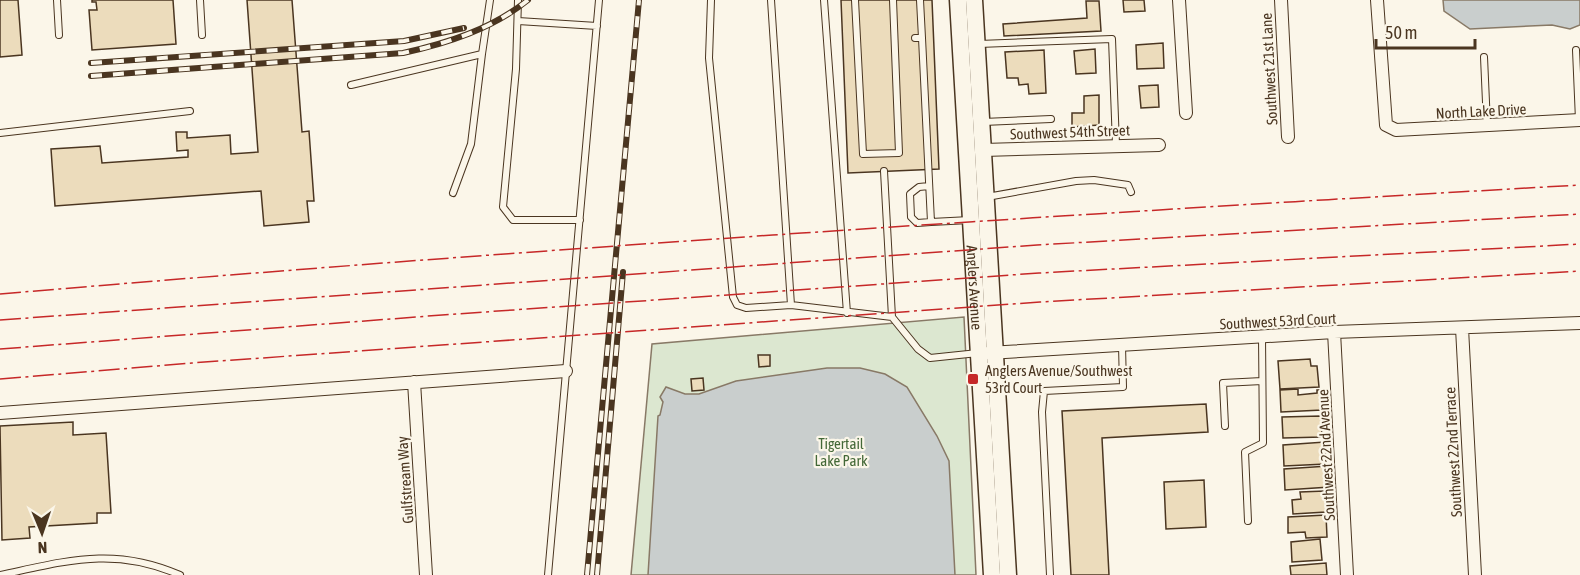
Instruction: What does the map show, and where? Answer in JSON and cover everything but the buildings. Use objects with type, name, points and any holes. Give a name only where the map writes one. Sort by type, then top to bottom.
[{"type":"street","name":"Anglers Avenue","points":[[958,0],[992,575]]},
{"type":"street","name":"Anglers Avenue","points":[[974,0],[1008,575]]},
{"type":"street","points":[[1179,0],[1186,113]]},
{"type":"street","name":"Southwest 21st Lane","points":[[1281,0],[1288,137]]},
{"type":"street","name":"North Lake Drive","points":[[1377,0],[1386,125],[1396,130],[1580,120]]},
{"type":"street","name":"Southwest 54th Street","points":[[983,150],[1158,145]]},
{"type":"street","name":"Southwest 53rd Court","points":[[978,353],[1334,332],[1580,323]]},
{"type":"street","name":"Southwest 22nd Terrace","points":[[1462,328],[1475,575]]},
{"type":"street","name":"Southwest 22nd Avenue","points":[[1334,332],[1347,575]]},
{"type":"street","points":[[0,413],[566,371]]},
{"type":"street","name":"Gulfstream Way","points":[[414,382],[426,575]]},
{"type":"lane","points":[[57,0],[59,34]]},
{"type":"lane","points":[[200,0],[202,35]]},
{"type":"lane","points":[[453,193],[471,144],[490,0]]},
{"type":"lane","points":[[518,0],[516,69],[503,207],[513,220],[580,220]]},
{"type":"lane","points":[[548,575],[599,0]]},
{"type":"lane","points":[[711,0],[709,58],[733,297],[737,305],[746,308],[790,305],[892,317]]},
{"type":"lane","points":[[771,0],[790,305]]},
{"type":"lane","points":[[824,0],[847,313]]},
{"type":"lane","points":[[855,0],[863,154],[899,153],[893,0]]},
{"type":"lane","points":[[920,0],[918,38],[931,222]]},
{"type":"lane","points":[[518,21],[597,26]]},
{"type":"lane","points":[[976,44],[1112,39],[1116,145]]},
{"type":"lane","points":[[1576,50],[1580,120]]},
{"type":"lane","points":[[351,85],[482,54]]},
{"type":"lane","points":[[1484,57],[1487,125]]},
{"type":"lane","points":[[0,133],[190,111]]},
{"type":"lane","points":[[981,122],[1051,119]]},
{"type":"lane","points":[[884,171],[892,317],[918,349],[930,358],[978,353]]},
{"type":"lane","points":[[986,198],[1076,181],[1094,180],[1128,186],[1131,192]]},
{"type":"lane","points":[[929,186],[919,187],[910,194],[910,217],[917,223],[971,220]]},
{"type":"lane","points":[[1248,521],[1245,452],[1263,443],[1262,337]]},
{"type":"lane","points":[[1050,575],[1042,412],[1044,391],[1124,387],[1122,345]]},
{"type":"lane","points":[[1225,426],[1223,383],[1262,381]]},
{"type":"lane","points":[[0,575],[81,558],[105,557],[144,562],[180,575]]},
{"type":"green space","name":"Tigertail Lake Park","points":[[964,317],[976,575],[631,575],[652,344]]},
{"type":"shaded area","points":[[1443,0],[1580,0],[1580,25],[1570,29],[1552,25],[1470,29],[1444,11]]},
{"type":"shaded area","name":"Tigertail Lake Park","points":[[827,368],[860,368],[885,374],[907,387],[937,436],[949,461],[955,575],[648,575],[658,416],[663,402],[660,397],[666,387],[685,394],[699,394],[736,381]]},
{"type":"railway","points":[[91,76],[403,53],[469,34],[500,19],[528,0]]},
{"type":"railway","points":[[587,575],[639,0]]},
{"type":"railway","points":[[91,63],[404,41],[464,28]]},
{"type":"railway","points":[[597,575],[623,272]]},
{"type":"power","points":[[0,294],[395,262],[790,234],[1580,185]]},
{"type":"power","points":[[0,320],[1037,245],[1580,214]]},
{"type":"power","points":[[0,349],[1039,273],[1580,244]]},
{"type":"power","points":[[0,379],[1040,302],[1580,271]]},
{"type":"place","name":"Anglers Avenue/Southwest 53rd Court","points":[[973,379]]}]
